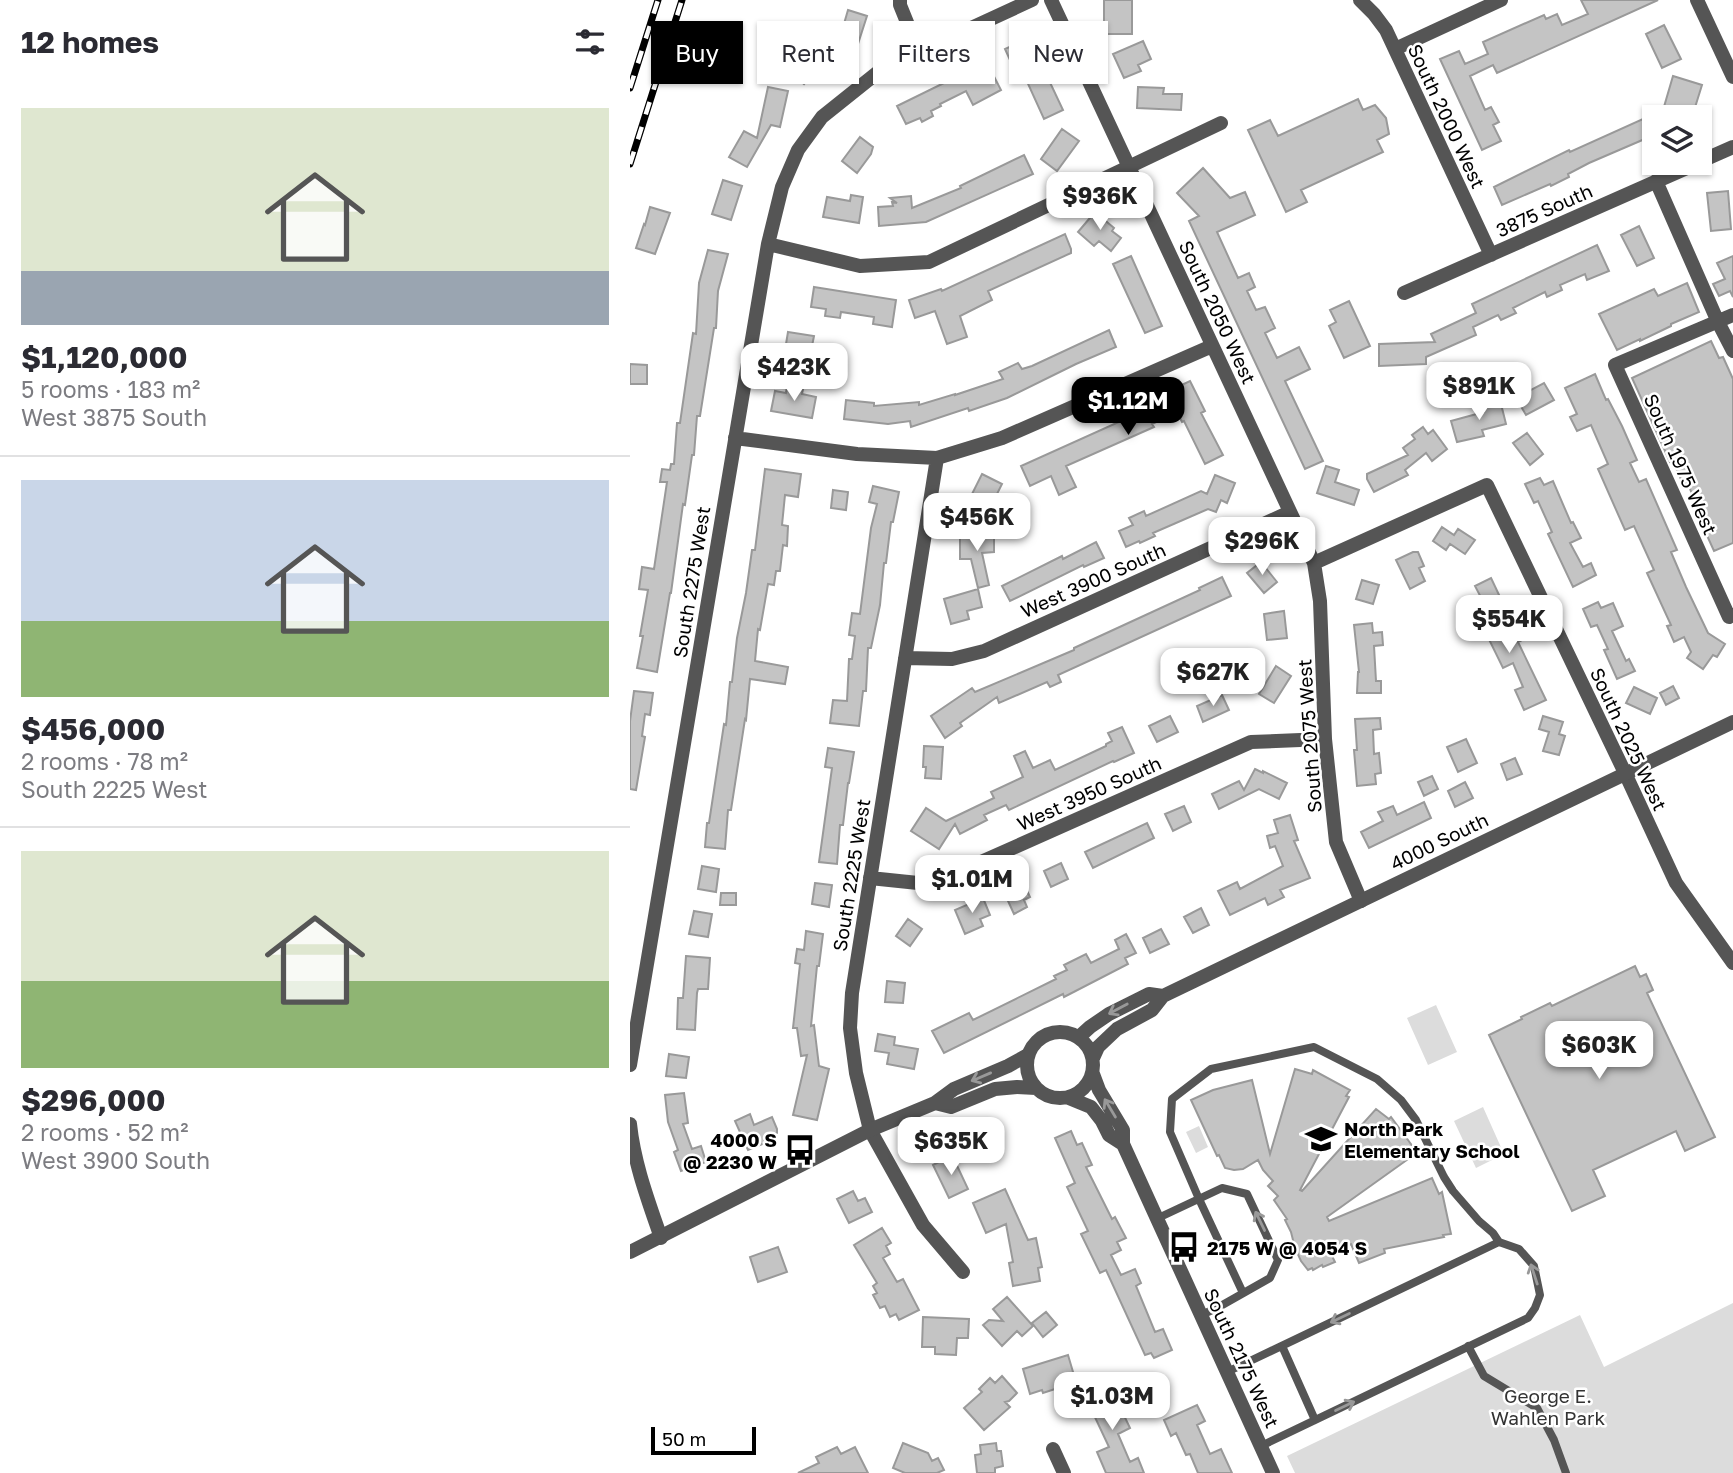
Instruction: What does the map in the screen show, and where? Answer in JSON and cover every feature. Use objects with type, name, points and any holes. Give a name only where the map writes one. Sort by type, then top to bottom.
[{"type":"street","points":[[900,0],[906,21]]},
{"type":"street","name":"South 2275 West","points":[[986,21],[1032,0]]},
{"type":"street","name":"South 2050 West","points":[[1051,0],[1314,564]]},
{"type":"street","name":"South 2000 West","points":[[1360,0],[1386,30],[1491,254]]},
{"type":"street","points":[[1395,49],[1501,0]]},
{"type":"street","points":[[1697,0],[1733,76]]},
{"type":"street","name":"South 2275 West","points":[[630,1065],[768,244],[782,187],[798,150],[822,117],[873,76]]},
{"type":"street","points":[[768,244],[860,266],[929,262],[1221,122]]},
{"type":"street","name":"3875 South","points":[[1712,156],[1733,147]]},
{"type":"street","name":"3875 South","points":[[1404,293],[1670,175]]},
{"type":"street","points":[[1657,181],[1733,351]]},
{"type":"street","points":[[1718,322],[1733,315]]},
{"type":"street","name":"South 1975 West","points":[[1718,322],[1615,365],[1731,616]]},
{"type":"street","points":[[735,438],[857,454],[937,458],[1002,438],[1212,346]]},
{"type":"street","name":"South 2225 West","points":[[937,458],[852,993],[850,1028],[856,1073],[870,1130],[923,1225],[963,1272]]},
{"type":"street","name":"South 2025 West","points":[[1314,564],[1486,485],[1676,883],[1733,963]]},
{"type":"street","name":"West 3900 South","points":[[905,658],[953,659],[984,651],[1290,512]]},
{"type":"street","name":"South 2075 West","points":[[1314,564],[1320,601],[1325,739],[1336,842],[1361,901]]},
{"type":"street","name":"4000 South","points":[[1093,1058],[1098,1047],[1117,1029],[1152,1010],[1163,996],[1733,722]]},
{"type":"street","name":"West 3950 South","points":[[870,878],[918,883],[952,875],[1251,742],[1325,739]]},
{"type":"street","name":"4000 South","points":[[1079,1037],[1109,1014],[1149,994],[1163,996]]},
{"type":"street","points":[[1062,1032],[1079,1037],[1093,1058],[1093,1074],[1086,1087],[1078,1094],[1069,1098],[1051,1098],[1030,1081],[1026,1069],[1028,1055],[1045,1035],[1062,1032]]},
{"type":"street","points":[[630,1252],[870,1130],[935,1103],[954,1089],[1028,1055]]},
{"type":"street","name":"South 2175 West","points":[[1093,1074],[1099,1090],[1123,1130],[1123,1144],[1273,1473]]},
{"type":"street","points":[[935,1103],[951,1107],[995,1089],[1036,1088]]},
{"type":"street","name":"South 2175 West","points":[[1069,1098],[1091,1107],[1109,1135],[1123,1144]]},
{"type":"street","points":[[630,1124],[632,1145],[661,1238]]},
{"type":"street","points":[[1053,1449],[1063,1473]]},
{"type":"lane","points":[[1243,1293],[1170,1132],[1172,1100],[1211,1069],[1314,1047],[1377,1079],[1401,1100],[1416,1121],[1452,1191],[1499,1242],[1519,1249],[1534,1266],[1540,1295],[1528,1318],[1261,1446]]},
{"type":"lane","points":[[1156,1219],[1222,1188],[1247,1194],[1278,1260],[1270,1278],[1201,1315]]},
{"type":"lane","points":[[1227,1372],[1499,1242]]},
{"type":"lane","points":[[1282,1346],[1315,1420]]},
{"type":"lane","points":[[1468,1346],[1484,1376],[1537,1408],[1554,1440],[1566,1473]]},
{"type":"green space","points":[[1436,1005],[1457,1052],[1428,1065],[1407,1018]]},
{"type":"green space","points":[[1483,1107],[1504,1154],[1476,1168],[1454,1121]]},
{"type":"green space","points":[[1199,1126],[1208,1147],[1196,1153],[1186,1132]]},
{"type":"green space","name":"George E. Wahlen Park","points":[[1733,1303],[1733,1473],[1295,1473],[1287,1456],[1580,1315],[1604,1367]]},
{"type":"building","points":[[1104,0],[1132,0],[1132,34],[1108,34],[1108,21],[1104,21]]},
{"type":"building","points":[[1581,0],[1658,0],[1497,73],[1493,65],[1470,76],[1485,110],[1491,107],[1499,122],[1493,125],[1501,141],[1482,150],[1440,59],[1459,51],[1465,64],[1488,54],[1483,42],[1544,15],[1546,19],[1557,14],[1562,25],[1588,14]]},
{"type":"building","points":[[848,10],[867,16],[859,41],[859,21],[845,21]]},
{"type":"building","points":[[1664,25],[1681,59],[1662,68],[1646,34]]},
{"type":"building","points":[[1143,41],[1151,59],[1138,65],[1141,71],[1124,78],[1113,54]]},
{"type":"building","points":[[1673,76],[1702,85],[1696,105],[1665,105]]},
{"type":"building","points":[[995,78],[1001,90],[973,105],[966,91],[940,104],[941,106],[931,111],[933,116],[922,122],[920,118],[906,124],[897,106],[942,84],[995,84]]},
{"type":"building","points":[[1028,84],[1051,84],[1063,110],[1044,119]]},
{"type":"building","points":[[768,87],[788,91],[780,127],[771,125],[747,167],[729,157],[744,131],[757,138]]},
{"type":"building","points":[[1138,87],[1164,88],[1163,94],[1182,94],[1181,110],[1137,108]]},
{"type":"building","points":[[1358,99],[1363,110],[1375,105],[1386,118],[1389,134],[1377,140],[1383,152],[1301,190],[1307,202],[1286,212],[1248,130],[1270,120],[1278,136]]},
{"type":"building","points":[[1642,119],[1642,140],[1589,163],[1551,186],[1550,184],[1502,205],[1494,187],[1569,150],[1570,152]]},
{"type":"building","points":[[1062,129],[1079,141],[1057,171],[1041,159]]},
{"type":"building","points":[[860,137],[873,147],[857,173],[842,161]]},
{"type":"building","points":[[1024,155],[1033,174],[926,222],[879,226],[878,207],[893,206],[892,202],[897,203],[890,198],[911,196],[912,208],[961,188],[960,186]]},
{"type":"building","points":[[1203,168],[1230,198],[1245,192],[1255,215],[1217,232],[1238,278],[1249,273],[1255,287],[1247,291],[1256,310],[1265,307],[1275,328],[1265,333],[1277,358],[1299,347],[1310,369],[1285,381],[1323,461],[1305,469],[1189,221],[1199,216],[1177,193]]},
{"type":"building","points":[[723,180],[742,186],[731,220],[712,214]]},
{"type":"building","points":[[1728,191],[1731,229],[1711,231],[1707,193]]},
{"type":"building","points":[[851,195],[863,197],[859,223],[823,217],[827,197],[850,201]]},
{"type":"building","points":[[650,207],[670,213],[655,254],[636,248]]},
{"type":"building","points":[[1095,212],[1114,228],[1112,231],[1121,238],[1111,251],[1099,241],[1094,246],[1078,232]]},
{"type":"building","points":[[1639,226],[1654,258],[1637,266],[1621,235]]},
{"type":"building","points":[[1065,234],[1071,253],[988,291],[992,300],[960,316],[967,337],[947,344],[935,311],[915,318],[909,300],[941,289],[942,291]]},
{"type":"building","points":[[1597,245],[1609,271],[1587,280],[1585,274],[1560,285],[1562,290],[1547,297],[1545,292],[1513,308],[1516,313],[1501,320],[1498,315],[1473,327],[1476,335],[1426,357],[1426,364],[1379,366],[1379,344],[1435,342],[1431,334],[1476,313],[1472,304]]},
{"type":"building","points":[[708,250],[728,254],[718,291],[716,328],[700,416],[697,416],[694,455],[685,505],[683,504],[657,672],[637,668],[648,590],[639,589],[642,567],[654,569],[667,482],[660,482],[662,469],[670,470],[671,464],[674,464],[677,423],[680,423],[693,333],[696,334],[699,283]]},
{"type":"building","points":[[1131,256],[1162,326],[1145,333],[1113,264]]},
{"type":"building","points":[[1733,256],[1733,297],[1730,291],[1719,296],[1713,284],[1725,279],[1717,263]]},
{"type":"building","points":[[1687,283],[1699,312],[1617,350],[1599,314],[1654,289],[1658,296]]},
{"type":"building","points":[[814,287],[896,300],[892,327],[873,324],[874,317],[841,312],[840,318],[825,316],[826,309],[811,307]]},
{"type":"building","points":[[1349,301],[1370,346],[1344,358],[1329,326],[1336,322],[1330,310]]},
{"type":"building","points":[[1109,330],[1116,347],[1007,398],[969,411],[968,408],[911,427],[910,421],[888,424],[844,419],[846,400],[874,403],[874,406],[919,402],[919,405],[1003,379],[999,372],[1018,363],[1022,369],[1032,366]]},
{"type":"building","points":[[788,332],[814,336],[811,351],[805,350],[802,365],[783,362]]},
{"type":"building","points":[[1711,341],[1719,358],[1723,357],[1733,379],[1733,543],[1714,551],[1687,482],[1683,484],[1673,461],[1670,462],[1632,378]]},
{"type":"building","points":[[630,364],[647,365],[647,384],[630,384]]},
{"type":"building","points":[[1595,374],[1637,460],[1630,463],[1639,482],[1646,479],[1677,550],[1671,552],[1708,633],[1725,644],[1717,657],[1713,655],[1703,669],[1687,658],[1691,652],[1684,637],[1674,642],[1667,626],[1671,625],[1647,573],[1654,570],[1634,526],[1625,530],[1598,469],[1608,464],[1591,425],[1577,431],[1570,417],[1577,414],[1565,388]]},
{"type":"building","points":[[1190,381],[1205,411],[1201,413],[1223,455],[1205,464],[1177,412],[1152,424],[1154,427],[1066,466],[1076,487],[1059,495],[1051,476],[1030,486],[1021,466],[1161,403],[1158,396]]},
{"type":"building","points":[[1544,383],[1554,400],[1526,415],[1516,398]]},
{"type":"building","points":[[787,386],[803,389],[802,394],[816,397],[812,418],[771,411],[775,391],[786,393]]},
{"type":"building","points":[[1500,400],[1506,424],[1482,430],[1484,436],[1457,442],[1451,421],[1484,412],[1482,405]]},
{"type":"building","points":[[1423,427],[1428,434],[1433,430],[1447,449],[1432,461],[1426,453],[1405,470],[1408,475],[1374,492],[1367,474],[1408,455],[1403,448],[1415,439],[1412,435]]},
{"type":"building","points":[[1527,433],[1543,454],[1530,465],[1513,443]]},
{"type":"building","points":[[1326,466],[1339,470],[1335,482],[1359,490],[1354,505],[1317,493]]},
{"type":"building","points":[[765,469],[801,474],[798,497],[785,495],[782,525],[788,526],[787,546],[783,545],[780,571],[776,571],[774,585],[768,584],[760,630],[758,629],[755,661],[788,667],[785,684],[750,679],[731,810],[728,810],[725,849],[705,847],[724,724],[726,725],[737,638],[752,550],[755,550]]},
{"type":"building","points":[[982,474],[1002,484],[986,516],[966,506]]},
{"type":"building","points":[[1215,475],[1235,483],[1227,503],[1221,500],[1216,512],[1208,509],[1153,533],[1155,536],[1140,543],[1139,541],[1126,547],[1119,531],[1133,525],[1129,518],[1144,511],[1146,516],[1201,491],[1207,494]]},
{"type":"building","points":[[1540,478],[1544,485],[1553,481],[1571,523],[1573,522],[1581,538],[1570,543],[1583,567],[1591,563],[1596,575],[1573,587],[1548,534],[1552,532],[1538,501],[1534,503],[1525,484]]},
{"type":"building","points":[[873,486],[899,492],[884,563],[880,605],[871,648],[868,648],[866,691],[863,691],[859,726],[830,723],[833,700],[847,701],[849,659],[852,659],[855,636],[849,635],[852,613],[860,614],[871,528],[877,504],[869,502]]},
{"type":"building","points":[[833,490],[848,492],[846,510],[831,508]]},
{"type":"building","points":[[1442,527],[1454,535],[1458,529],[1475,540],[1465,554],[1450,544],[1446,550],[1433,541]]},
{"type":"building","points":[[994,532],[994,552],[982,553],[989,585],[978,588],[971,559],[960,559],[960,533]]},
{"type":"building","points":[[1096,542],[1104,558],[1084,567],[1083,565],[1010,601],[1002,586]]},
{"type":"building","points":[[1418,552],[1424,566],[1419,568],[1425,581],[1410,589],[1396,560]]},
{"type":"building","points":[[1261,562],[1277,582],[1264,593],[1247,573]]},
{"type":"building","points":[[1222,577],[1231,596],[1058,675],[1061,682],[1050,687],[1047,682],[999,703],[997,697],[960,723],[962,726],[945,738],[931,716],[972,688],[975,692],[1074,650]]},
{"type":"building","points":[[1491,578],[1500,597],[1495,599],[1499,606],[1488,611],[1475,586]]},
{"type":"building","points":[[1362,580],[1379,585],[1373,604],[1356,599]]},
{"type":"building","points":[[978,589],[982,607],[967,611],[969,619],[951,624],[944,599]]},
{"type":"building","points":[[1598,602],[1601,608],[1613,603],[1623,626],[1612,631],[1626,661],[1629,659],[1635,671],[1617,679],[1604,650],[1608,649],[1597,625],[1591,627],[1583,609]]},
{"type":"building","points":[[1483,603],[1498,634],[1515,626],[1522,640],[1518,642],[1546,700],[1524,710],[1515,690],[1523,687],[1513,663],[1503,668],[1482,625],[1473,629],[1464,611]]},
{"type":"building","points":[[1284,611],[1287,638],[1267,640],[1264,614]]},
{"type":"building","points":[[1372,623],[1373,633],[1382,632],[1383,645],[1374,646],[1376,681],[1381,681],[1381,693],[1357,693],[1359,672],[1354,625]]},
{"type":"building","points":[[1255,660],[1257,675],[1242,678],[1239,662]]},
{"type":"building","points":[[1276,666],[1291,676],[1274,703],[1259,694]]},
{"type":"building","points":[[1673,686],[1679,698],[1666,705],[1660,693]]},
{"type":"building","points":[[1634,687],[1657,698],[1650,714],[1626,703]]},
{"type":"building","points":[[634,691],[653,693],[650,715],[645,714],[642,736],[645,737],[636,790],[630,789],[630,721]]},
{"type":"building","points":[[1222,695],[1229,710],[1203,722],[1197,706]]},
{"type":"building","points":[[1170,716],[1178,732],[1157,742],[1149,726]]},
{"type":"building","points":[[1543,716],[1563,722],[1559,734],[1565,736],[1559,755],[1543,751],[1549,732],[1539,729]]},
{"type":"building","points":[[1380,718],[1381,729],[1373,730],[1374,754],[1379,753],[1381,773],[1375,774],[1376,784],[1357,786],[1355,719]]},
{"type":"building","points":[[1122,727],[1134,753],[1009,810],[1006,805],[984,815],[987,820],[960,834],[955,824],[939,849],[911,831],[926,808],[946,821],[994,798],[991,792],[1023,777],[1014,756],[1025,751],[1033,768],[1050,760],[1055,770],[1106,746],[1112,741],[1108,733]]},
{"type":"building","points":[[1466,739],[1477,763],[1458,772],[1447,747]]},
{"type":"building","points":[[924,746],[943,747],[941,779],[925,778]]},
{"type":"building","points":[[828,748],[854,752],[843,825],[840,825],[837,864],[819,862],[832,768],[825,767]]},
{"type":"building","points":[[1515,758],[1522,774],[1507,780],[1501,764]]},
{"type":"building","points":[[1255,769],[1287,783],[1279,799],[1259,789],[1219,809],[1212,794],[1239,781],[1244,790]]},
{"type":"building","points":[[1432,776],[1438,789],[1424,796],[1418,782]]},
{"type":"building","points":[[1465,782],[1473,798],[1455,807],[1448,791]]},
{"type":"building","points":[[1424,802],[1431,818],[1369,848],[1361,832],[1383,821],[1378,812],[1393,806],[1397,815]]},
{"type":"building","points":[[1184,806],[1191,822],[1173,831],[1165,814]]},
{"type":"building","points":[[1290,815],[1298,840],[1294,841],[1310,878],[1280,890],[1284,897],[1268,905],[1265,898],[1230,915],[1218,891],[1237,882],[1240,889],[1283,866],[1275,846],[1270,848],[1267,836],[1278,833],[1274,820]]},
{"type":"building","points":[[1147,823],[1154,838],[1093,868],[1085,852]]},
{"type":"building","points":[[1061,863],[1068,879],[1051,887],[1044,871]]},
{"type":"building","points":[[702,866],[719,869],[716,892],[698,889]]},
{"type":"building","points":[[1022,880],[1030,897],[1024,900],[1027,907],[1014,914],[1003,890]]},
{"type":"building","points":[[815,883],[832,885],[829,907],[812,904]]},
{"type":"building","points":[[721,893],[736,893],[736,905],[720,905]]},
{"type":"building","points":[[983,898],[990,915],[980,919],[983,926],[965,934],[955,910]]},
{"type":"building","points":[[1201,908],[1209,925],[1193,933],[1184,917]]},
{"type":"building","points":[[694,911],[712,914],[708,937],[689,934]]},
{"type":"building","points":[[908,919],[922,929],[910,946],[896,936]]},
{"type":"building","points":[[1161,929],[1169,944],[1150,953],[1143,938]]},
{"type":"building","points":[[806,931],[823,934],[811,1026],[814,1025],[819,1066],[829,1069],[817,1120],[793,1115],[807,1055],[801,1056],[797,1028],[793,1028],[800,964],[795,963],[797,949],[804,950]]},
{"type":"building","points":[[1126,934],[1136,953],[1125,958],[1128,964],[944,1053],[932,1031],[969,1013],[973,1020],[1056,979],[1054,976],[1067,970],[1064,965],[1086,954],[1091,963],[1119,949],[1115,940]]},
{"type":"building","points":[[686,956],[710,958],[708,989],[698,989],[697,993],[695,1030],[677,1029],[678,998],[683,998]]},
{"type":"building","points":[[1635,966],[1640,977],[1646,974],[1653,990],[1647,993],[1715,1137],[1685,1151],[1676,1131],[1593,1170],[1605,1196],[1572,1211],[1489,1035],[1550,1003],[1552,1006]]},
{"type":"building","points":[[887,981],[905,983],[903,1003],[885,1002]]},
{"type":"building","points":[[878,1034],[895,1037],[894,1045],[918,1049],[914,1069],[887,1064],[889,1053],[875,1051]]},
{"type":"building","points":[[669,1054],[689,1057],[686,1078],[666,1076]]},
{"type":"building","points":[[1295,1069],[1312,1074],[1313,1070],[1350,1090],[1346,1096],[1349,1097],[1300,1190],[1302,1191],[1376,1109],[1389,1119],[1391,1117],[1416,1151],[1327,1217],[1329,1221],[1432,1178],[1439,1194],[1442,1192],[1451,1234],[1384,1249],[1385,1253],[1359,1263],[1351,1244],[1331,1254],[1335,1262],[1308,1270],[1295,1248],[1285,1220],[1287,1219],[1274,1200],[1278,1196],[1268,1186],[1273,1181],[1258,1160],[1243,1169],[1225,1168],[1191,1100],[1213,1090],[1252,1080],[1270,1154]]},
{"type":"building","points":[[684,1093],[688,1123],[683,1124],[692,1149],[701,1146],[706,1162],[681,1171],[674,1152],[678,1150],[668,1122],[665,1095]]},
{"type":"building","points":[[750,1114],[754,1125],[772,1117],[777,1133],[764,1140],[765,1143],[748,1150],[735,1121]]},
{"type":"building","points":[[1071,1131],[1077,1145],[1082,1143],[1092,1165],[1086,1167],[1112,1219],[1115,1217],[1126,1238],[1117,1242],[1121,1250],[1111,1255],[1121,1275],[1135,1269],[1141,1283],[1136,1286],[1155,1332],[1163,1329],[1172,1350],[1154,1358],[1151,1353],[1145,1355],[1106,1270],[1100,1273],[1081,1234],[1088,1231],[1067,1187],[1075,1183],[1055,1138]]},
{"type":"building","points":[[952,1155],[968,1189],[949,1198],[933,1165]]},
{"type":"building","points":[[1005,1189],[1028,1240],[1036,1238],[1042,1267],[1038,1268],[1040,1281],[1013,1286],[1009,1263],[1013,1262],[1006,1224],[986,1233],[973,1203]]},
{"type":"building","points":[[853,1191],[858,1201],[865,1198],[872,1212],[849,1223],[837,1199]]},
{"type":"building","points":[[882,1228],[891,1243],[886,1246],[890,1254],[883,1258],[897,1282],[903,1279],[919,1310],[899,1320],[896,1314],[890,1317],[885,1306],[880,1308],[873,1295],[877,1293],[873,1286],[877,1283],[854,1245]]},
{"type":"building","points":[[778,1247],[787,1272],[758,1282],[750,1257]]},
{"type":"building","points":[[1007,1297],[1033,1326],[1022,1336],[1017,1331],[1002,1346],[983,1325],[989,1320],[1003,1321],[993,1309]]},
{"type":"building","points":[[1046,1312],[1057,1325],[1043,1337],[1032,1323]]},
{"type":"building","points":[[923,1317],[969,1319],[968,1338],[957,1338],[956,1355],[935,1354],[935,1347],[922,1347]]},
{"type":"building","points":[[1068,1355],[1076,1382],[1043,1393],[1042,1390],[1030,1394],[1023,1369]]},
{"type":"building","points":[[1002,1376],[1017,1393],[1005,1402],[1010,1407],[984,1430],[964,1408],[982,1392],[979,1389],[990,1378],[995,1383]]},
{"type":"building","points":[[1109,1384],[1130,1428],[1118,1434],[1130,1462],[1138,1458],[1144,1473],[1106,1473],[1097,1452],[1109,1447],[1085,1396]]},
{"type":"building","points":[[1197,1405],[1205,1421],[1197,1425],[1210,1454],[1221,1449],[1232,1473],[1198,1473],[1190,1454],[1186,1455],[1176,1433],[1171,1436],[1164,1420]]},
{"type":"building","points":[[903,1443],[928,1453],[932,1461],[938,1458],[944,1470],[937,1473],[905,1473],[893,1468]]},
{"type":"building","points":[[996,1443],[997,1451],[1001,1451],[1003,1466],[995,1468],[995,1473],[977,1473],[975,1455],[981,1454],[980,1445]]},
{"type":"building","points":[[837,1447],[841,1454],[855,1447],[868,1473],[798,1473],[819,1463],[816,1457]]},
{"type":"railway","points":[[630,88],[658,0]]},
{"type":"railway","points":[[630,164],[682,0]]},
{"type":"place","name":"North Park Elementary School","points":[[1321,1139]]},
{"type":"place","name":"4000 S @ 2230 W","points":[[800,1150]]},
{"type":"place","name":"2175 W @ 4054 S","points":[[1184,1247]]}]
